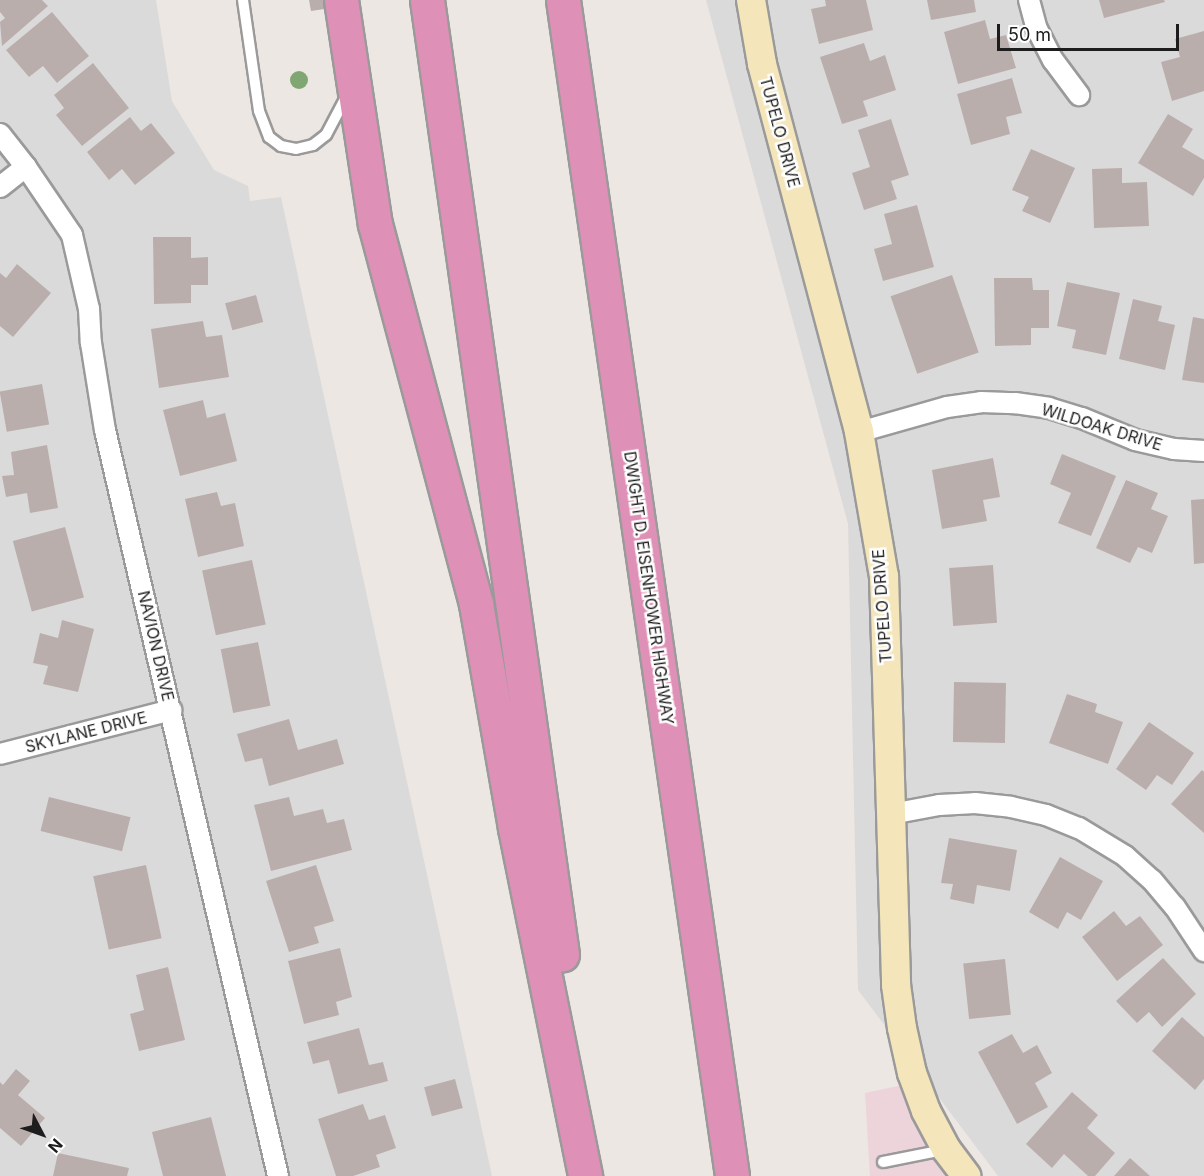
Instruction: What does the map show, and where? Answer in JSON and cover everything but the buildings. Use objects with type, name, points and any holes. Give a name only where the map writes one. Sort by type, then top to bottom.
[{"type":"highway","points":[[341,0],[375,224],[476,604],[515,828],[585,1176]]},
{"type":"highway","points":[[427,0],[525,683],[591,1176]]},
{"type":"highway","name":"DWIGHT D. EISENHOWER HIGHWAY","points":[[563,0],[732,1176]]},
{"type":"highway","points":[[571,49],[582,0]]},
{"type":"street","name":"TUPELO DRIVE","points":[[751,0],[762,64],[860,432],[884,576],[896,985],[902,1028],[912,1073],[926,1111],[946,1149],[966,1176]]},
{"type":"street","points":[[1029,0],[1037,28],[1053,60],[1078,94]]},
{"type":"street","name":"NAVION DRIVE","points":[[0,134],[26,167],[72,235],[89,309],[91,343],[105,430],[278,1176]]},
{"type":"street","points":[[0,187],[26,167]]},
{"type":"street","name":"WILDOAK DRIVE","points":[[860,432],[947,407],[981,402],[1015,403],[1049,408],[1082,418],[1135,440],[1174,449],[1204,451]]},
{"type":"street","name":"SKYLANE DRIVE","points":[[0,754],[171,711]]},
{"type":"street","points":[[891,814],[939,805],[975,803],[1011,807],[1046,815],[1079,828],[1125,856],[1152,880],[1175,907],[1204,951]]},
{"type":"lane","points":[[243,0],[259,111],[269,137],[282,146],[296,149],[313,145],[326,135],[340,113],[353,80]]},
{"type":"lane","points":[[883,1162],[946,1149]]},
{"type":"shaded area","points":[[0,0],[156,0],[172,101],[214,170],[248,186],[250,201],[281,197],[492,1176],[0,1176]]},
{"type":"shaded area","points":[[706,0],[1204,0],[1204,1176],[998,1176],[858,990],[848,524]]},
{"type":"shaded area","points":[[903,1085],[951,1176],[870,1176],[865,1093]]}]
